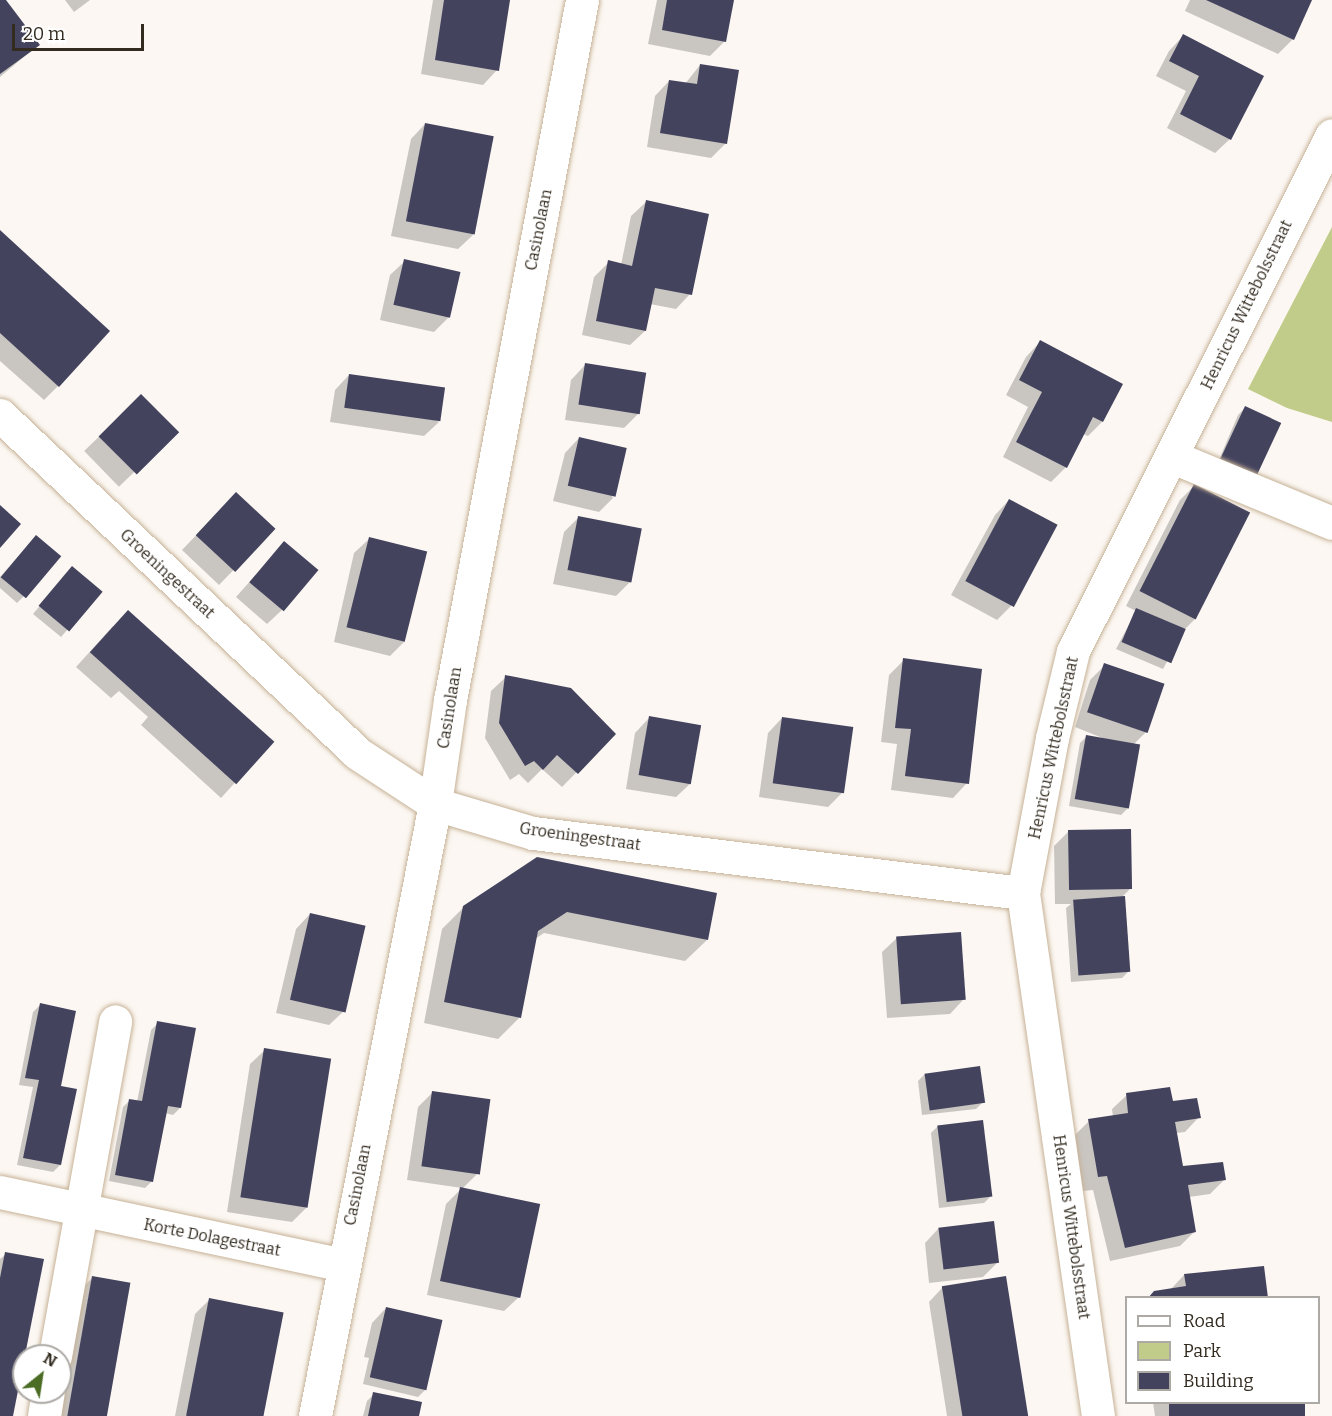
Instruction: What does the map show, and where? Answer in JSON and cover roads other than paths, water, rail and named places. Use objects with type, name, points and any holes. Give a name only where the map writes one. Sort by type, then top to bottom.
[{"type":"street","name":"Casinolaan","points":[[315,1416],[435,804],[450,700],[582,0]]},
{"type":"street","name":"Henricus Wittebolsstraat","points":[[1098,1416],[1023,893],[1052,738],[1074,651],[1332,135]]},
{"type":"street","name":"Groeningestraat","points":[[0,415],[357,753],[435,804],[533,833],[1023,893]]},
{"type":"street","points":[[1173,457],[1332,523]]},
{"type":"street","points":[[57,1344],[115,1021]]},
{"type":"street","name":"Korte Dolagestraat","points":[[0,1192],[82,1212],[343,1265]]}]
